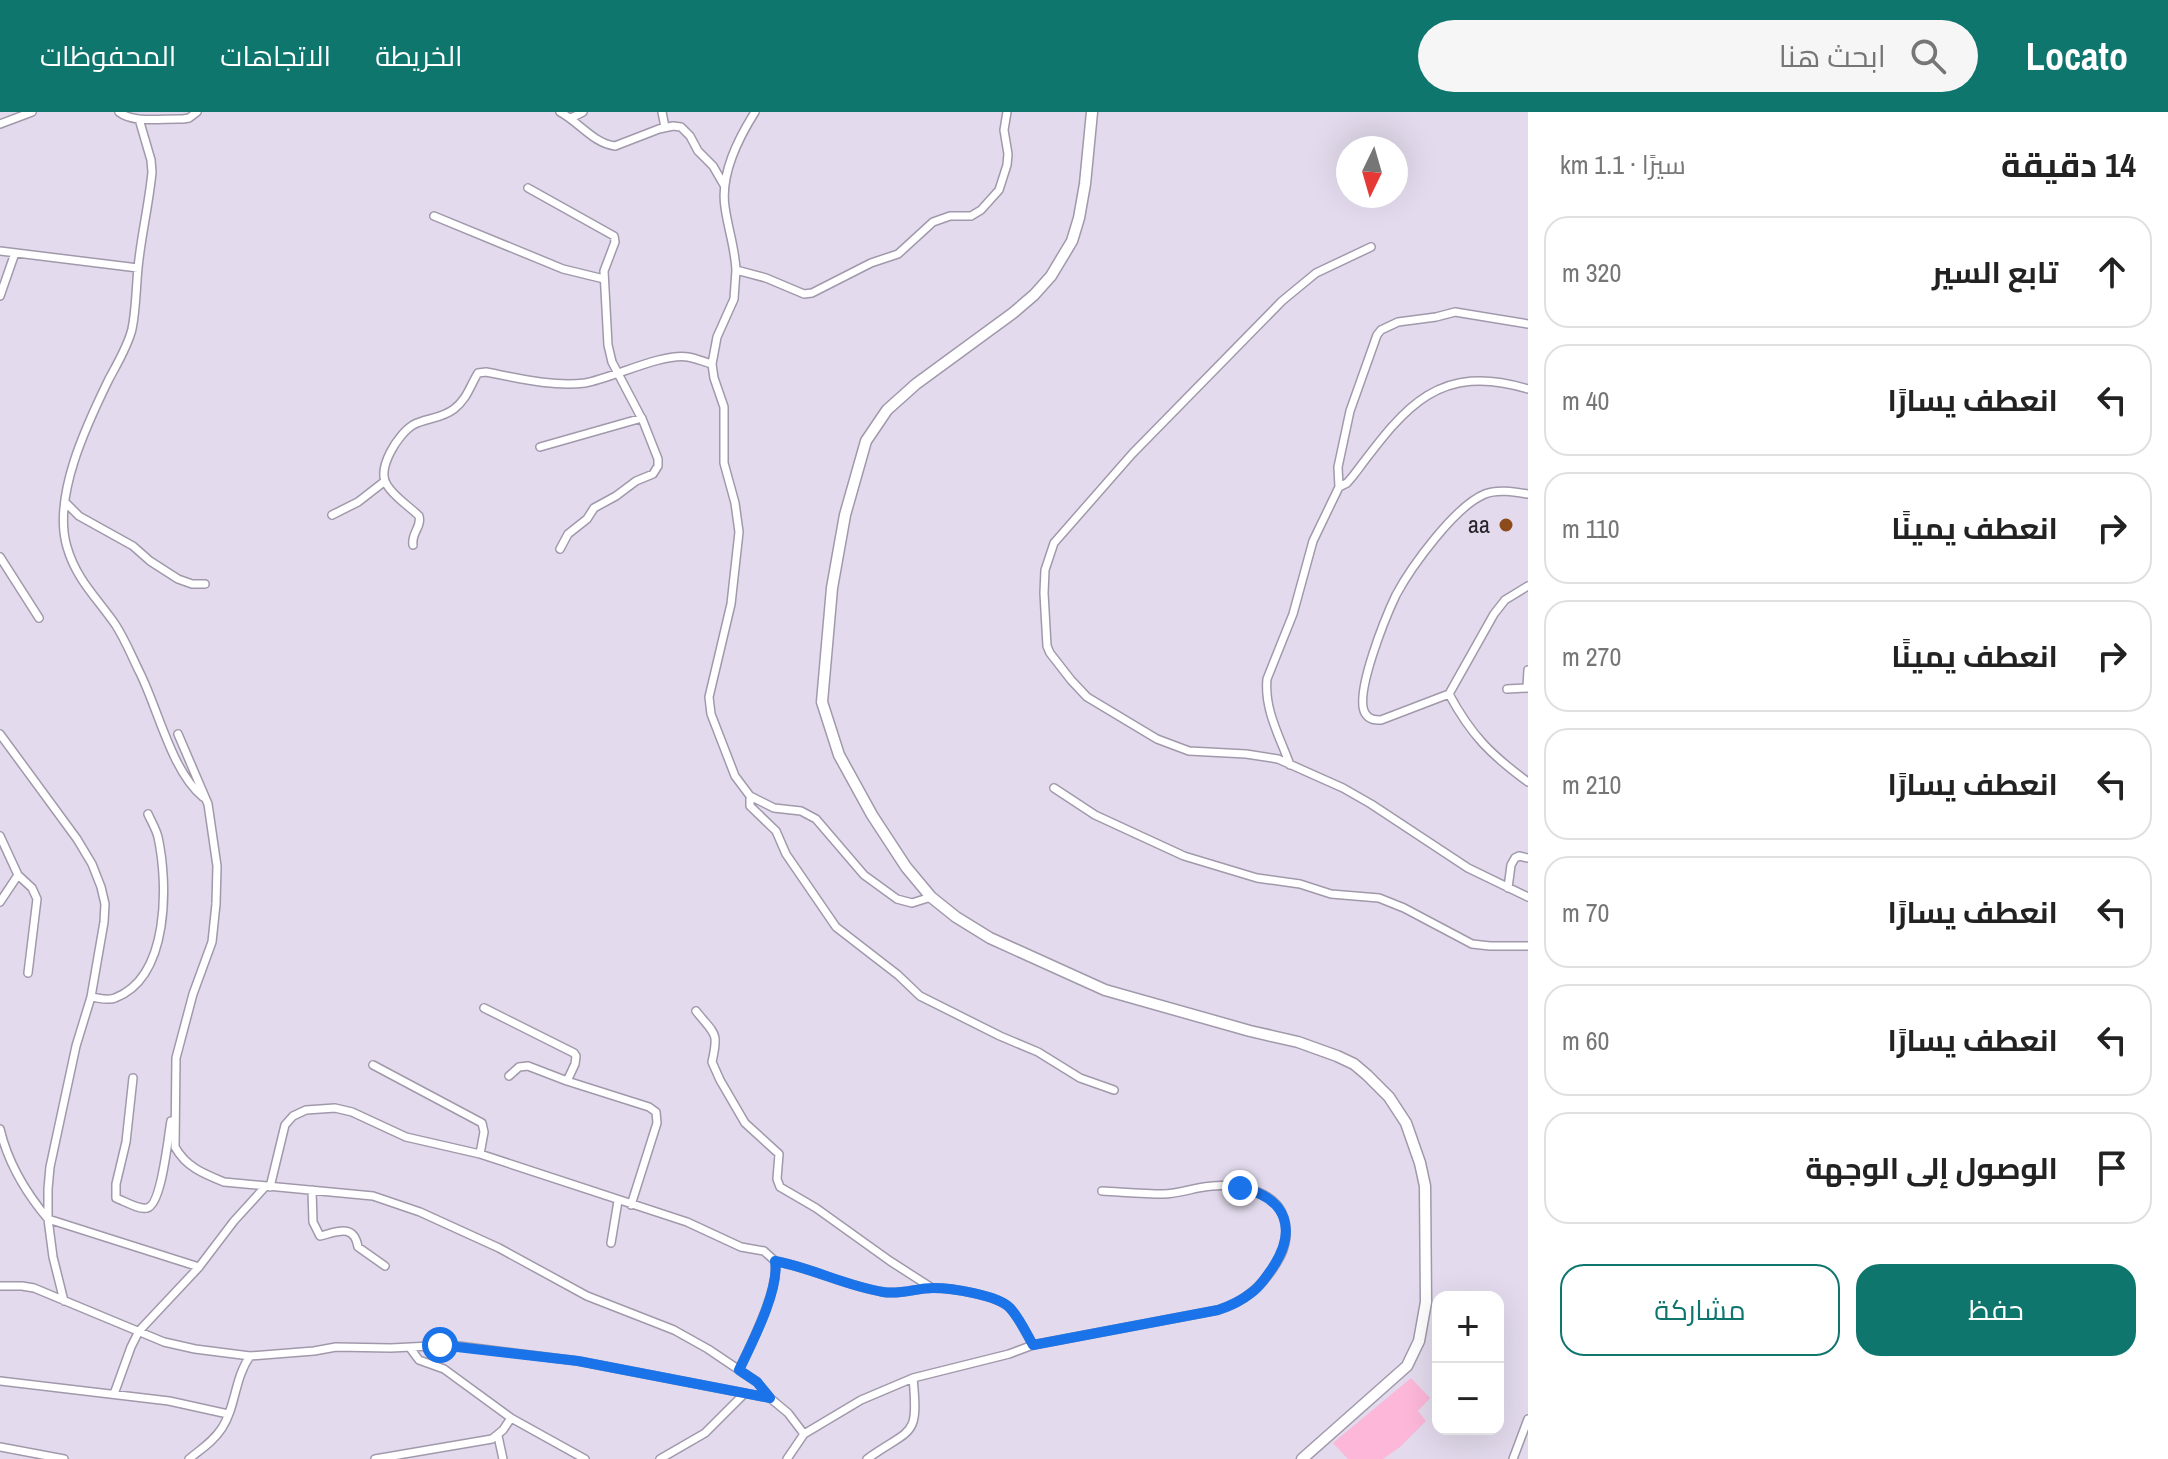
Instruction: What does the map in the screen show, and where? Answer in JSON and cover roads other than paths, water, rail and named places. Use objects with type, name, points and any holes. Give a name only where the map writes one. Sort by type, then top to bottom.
[{"type":"main road","points":[[1092,112],[1079,218],[1072,241],[1051,276],[1013,313],[916,384],[887,410],[866,441],[845,515],[832,588],[822,702],[839,755],[872,815],[906,867],[931,897],[956,917],[990,938],[1105,990],[1298,1042],[1337,1056],[1367,1075],[1389,1097],[1406,1123],[1425,1186],[1426,1302],[1419,1341],[1407,1366],[1302,1459]]},
{"type":"street","points":[[0,124],[32,112]]},
{"type":"street","points":[[119,112],[139,119],[183,119],[197,112]]},
{"type":"street","points":[[560,112],[587,133],[615,146],[665,127],[681,127],[713,166],[724,185]]},
{"type":"street","points":[[571,118],[583,112]]},
{"type":"street","points":[[662,112],[665,127]]},
{"type":"street","points":[[755,112],[735,149],[724,185],[724,205],[736,270],[734,299],[717,337],[712,364],[725,414],[724,463],[739,532],[731,604],[708,705],[735,776],[750,796],[774,808],[801,811],[816,819],[864,875],[897,899],[912,903],[931,897]]},
{"type":"street","points":[[736,270],[766,278],[804,294],[812,293],[871,263],[898,254],[933,222],[950,216],[971,216],[981,210],[999,190],[1007,165],[1004,130],[1007,112]]},
{"type":"street","points":[[139,119],[152,172],[132,332],[91,416],[78,451],[65,502],[63,529],[67,549],[80,578],[116,626],[189,783],[205,798]]},
{"type":"street","points":[[528,188],[613,235],[615,242],[604,271],[608,345],[612,362],[642,418],[658,459],[653,474],[636,481],[594,508],[587,519],[568,534],[560,549]]},
{"type":"street","points":[[434,216],[563,269],[604,279]]},
{"type":"street","points":[[1371,247],[1316,273],[1271,312],[1132,454],[1054,543],[1045,570],[1047,646],[1087,697],[1147,733],[1180,749],[1278,759],[1343,788],[1468,868],[1528,897]]},
{"type":"street","points":[[0,251],[138,268]]},
{"type":"street","points":[[0,296],[15,253]]},
{"type":"street","points":[[1290,765],[1269,708],[1267,679],[1296,604],[1313,541],[1339,487],[1338,467],[1350,411],[1377,335],[1398,322],[1455,312],[1528,324]]},
{"type":"street","points":[[413,545],[419,516],[385,481],[386,462],[405,432],[416,424],[454,409],[471,391],[478,373],[575,384],[669,359],[686,357],[712,364]]},
{"type":"street","points":[[1339,487],[1353,476],[1396,420],[1424,396],[1471,382],[1528,389]]},
{"type":"street","points":[[540,447],[642,418]]},
{"type":"street","points":[[332,515],[358,502],[385,481]]},
{"type":"street","points":[[1528,494],[1509,491],[1486,494],[1468,505],[1415,565],[1392,603],[1371,660],[1363,705],[1370,718],[1381,720],[1449,694],[1494,614],[1505,600],[1528,586]]},
{"type":"street","points":[[65,502],[79,516],[133,546],[178,579],[205,584]]},
{"type":"street","points":[[0,557],[39,618]]},
{"type":"street","points":[[1507,689],[1528,688],[1528,670]]},
{"type":"street","points":[[1449,694],[1483,746],[1528,782]]},
{"type":"street","points":[[0,734],[77,839],[92,864],[105,904],[91,997],[76,1046],[50,1167],[48,1219],[64,1301]]},
{"type":"street","points":[[178,734],[208,804],[217,866],[212,942],[189,1006],[176,1058],[175,1147],[181,1158],[203,1174],[224,1182],[373,1196],[420,1212],[499,1248],[587,1296],[674,1330],[708,1349],[757,1382],[804,1434]]},
{"type":"street","points":[[1054,788],[1081,807],[1184,856],[1257,878],[1300,884],[1331,894],[1379,898],[1472,944],[1528,946]]},
{"type":"street","points":[[750,796],[750,806],[776,831],[784,851],[830,920],[916,993],[1038,1052],[1080,1078],[1114,1090]]},
{"type":"street","points":[[91,997],[113,1000],[130,990],[144,974],[154,953],[162,925],[163,891],[158,835],[148,814]]},
{"type":"street","points":[[0,836],[18,875],[32,888],[37,899],[28,973]]},
{"type":"street","points":[[1508,888],[1513,861],[1519,856],[1528,858]]},
{"type":"street","points":[[0,902],[18,875]]},
{"type":"street","points":[[484,1008],[574,1053],[576,1060],[567,1081]]},
{"type":"street","points":[[696,1011],[715,1035],[717,1044],[712,1062],[720,1080],[745,1123],[779,1154],[777,1182],[780,1187],[816,1208],[932,1288]]},
{"type":"street","points":[[373,1065],[482,1123],[480,1154]]},
{"type":"street","points":[[509,1076],[519,1067],[528,1066],[656,1112],[657,1123],[631,1205]]},
{"type":"street","points":[[133,1078],[116,1198],[145,1209],[151,1207],[156,1199],[175,1107]]},
{"type":"street","points":[[114,1394],[139,1331],[199,1267],[234,1221],[268,1187],[285,1125],[293,1116],[306,1110],[341,1109],[406,1137],[480,1154],[687,1222],[741,1247],[764,1251],[775,1261],[858,1287],[886,1293],[932,1288],[986,1296],[1007,1305],[1033,1345]]},
{"type":"street","points":[[0,1129],[14,1167],[34,1203],[48,1219],[199,1267]]},
{"type":"street","points":[[787,1459],[804,1434],[861,1400],[913,1378],[1033,1345],[1232,1305],[1260,1286],[1284,1247],[1284,1215],[1273,1202],[1253,1190],[1212,1186],[1164,1194],[1102,1191]]},
{"type":"street","points":[[312,1190],[313,1222],[320,1236],[343,1231],[352,1233],[358,1247],[385,1266]]},
{"type":"street","points":[[611,1243],[618,1201]]},
{"type":"street","points":[[739,1370],[770,1297],[776,1276],[775,1261]]},
{"type":"street","points":[[0,1286],[34,1288],[164,1342],[195,1349],[250,1356],[336,1347],[451,1345],[563,1359],[770,1398]]},
{"type":"street","points":[[410,1348],[419,1360],[444,1369],[511,1418],[585,1459]]},
{"type":"street","points":[[189,1459],[211,1442],[224,1426],[239,1375],[250,1356]]},
{"type":"street","points":[[867,1459],[896,1442],[913,1425],[916,1405],[913,1378]]},
{"type":"street","points":[[0,1381],[169,1401],[228,1414]]},
{"type":"street","points":[[660,1459],[705,1433],[745,1393]]},
{"type":"street","points":[[375,1459],[483,1441],[498,1436],[511,1418]]},
{"type":"street","points":[[1513,1459],[1528,1419]]},
{"type":"street","points":[[498,1436],[503,1459]]},
{"type":"street","points":[[0,1447],[64,1459]]},
{"type":"place","name":"aa","points":[[1506,525]]}]
